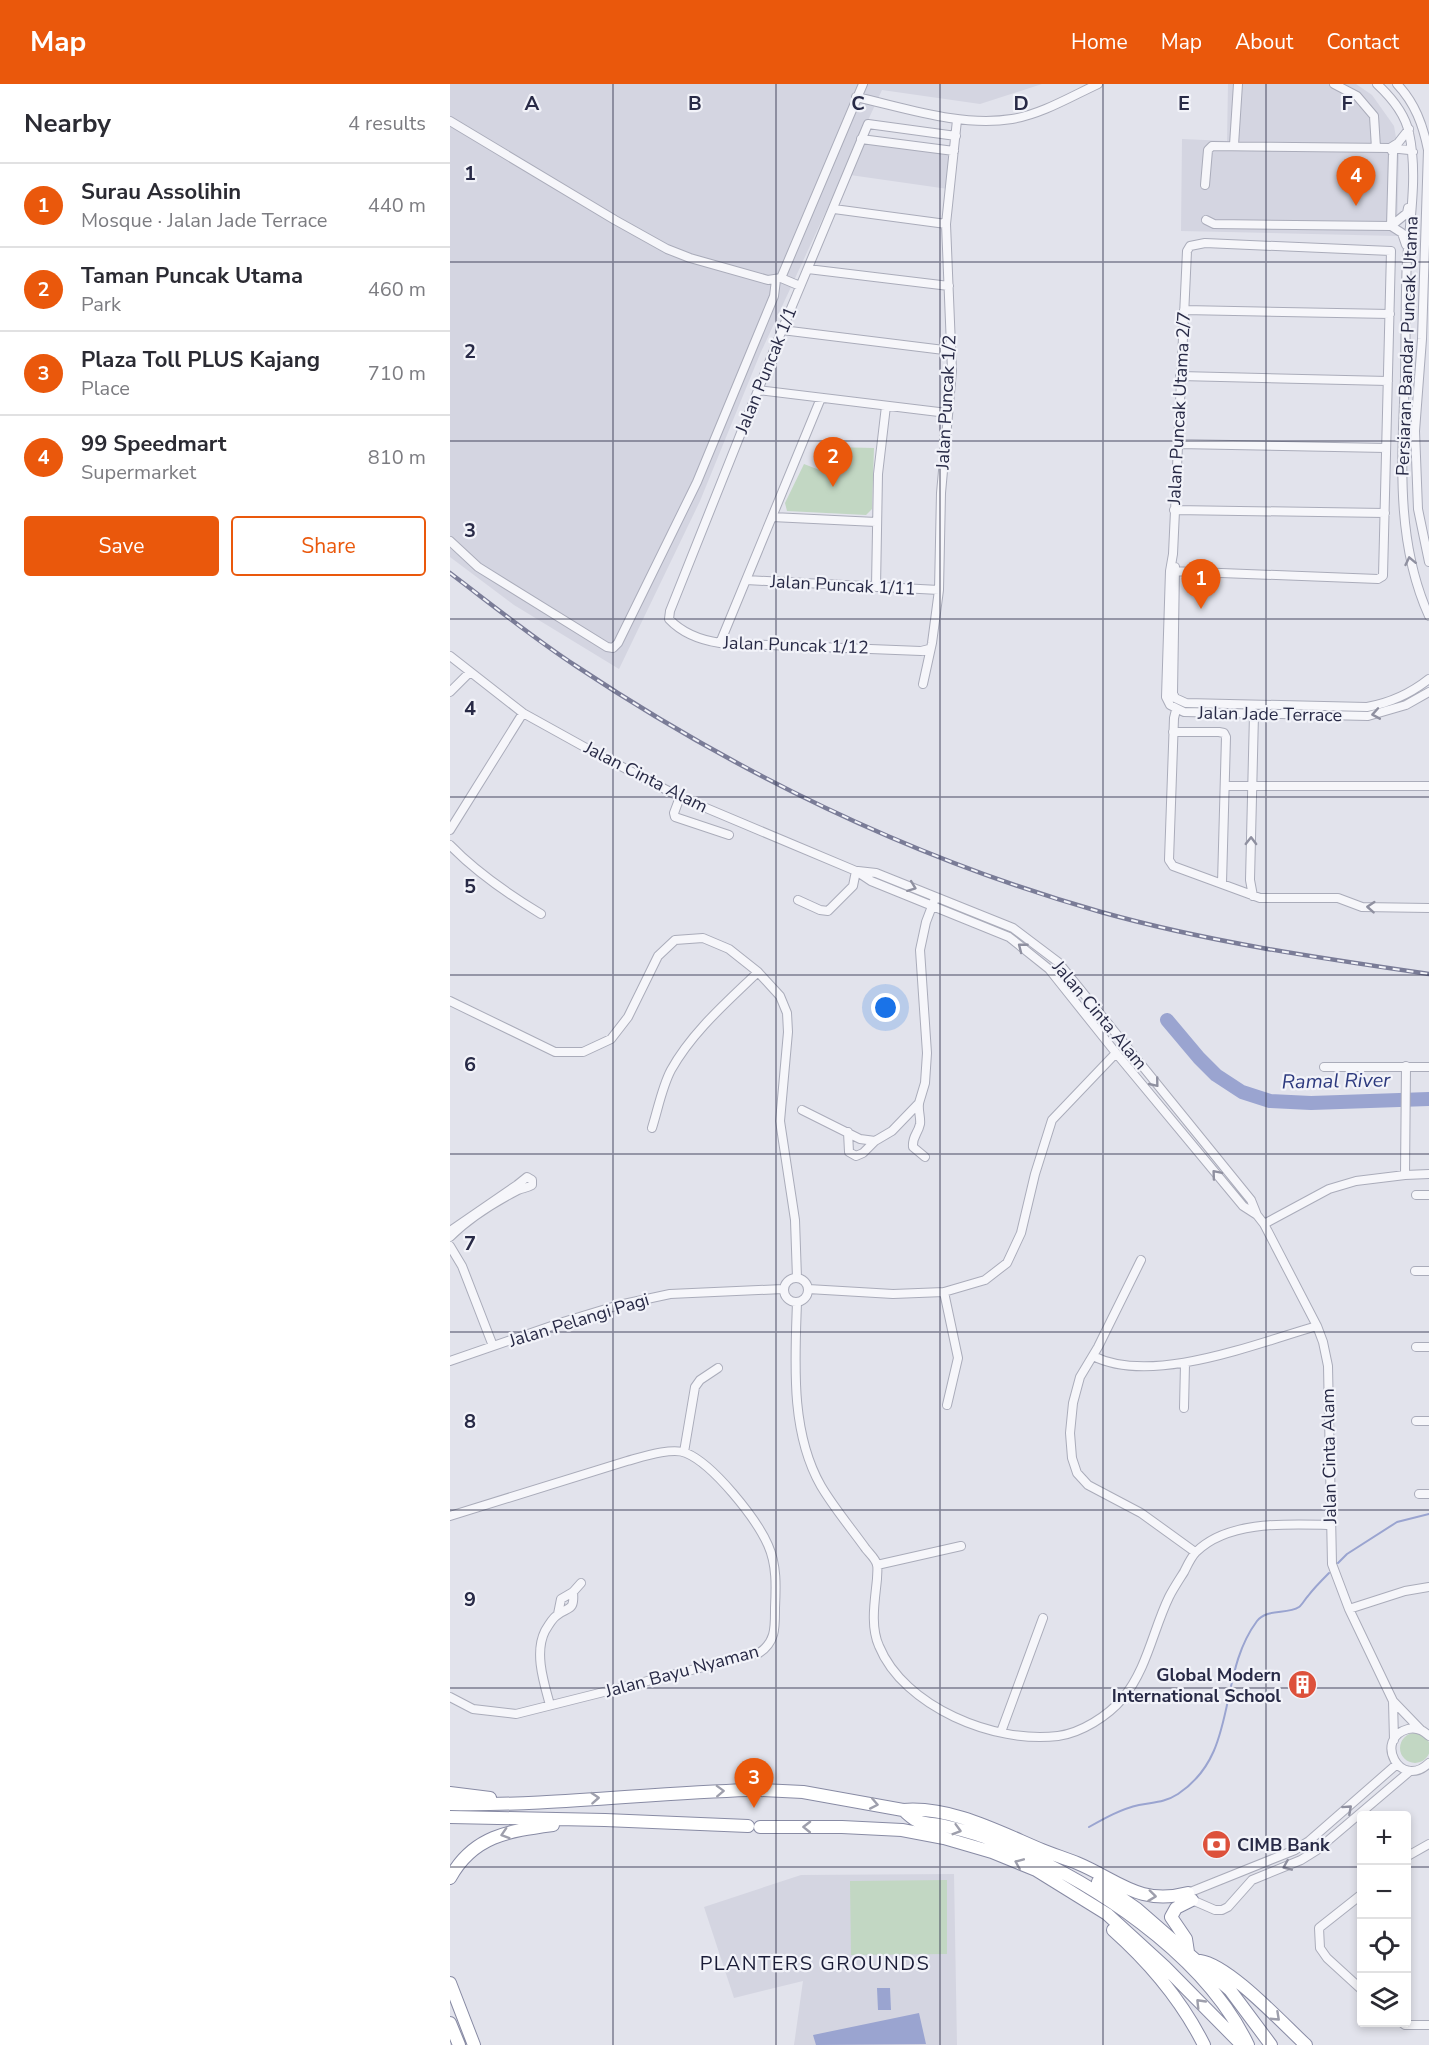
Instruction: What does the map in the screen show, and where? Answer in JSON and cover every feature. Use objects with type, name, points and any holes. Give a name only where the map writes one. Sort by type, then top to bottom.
[{"type":"highway","points":[[450,1804],[502,1805],[691,1791],[803,1792],[903,1810],[920,1809],[949,1815],[998,1831],[1078,1864],[1145,1896],[1190,1897]]},
{"type":"highway","points":[[450,1793],[542,1802]]},
{"type":"highway","points":[[903,1810],[916,1820],[994,1841],[1040,1860],[1111,1902],[1145,1926],[1197,1973],[1235,2019],[1248,2045]]},
{"type":"highway","points":[[450,1817],[604,1820],[754,1827],[842,1827],[902,1830],[944,1838],[992,1852],[1036,1870],[1107,1914],[1133,1936],[1242,2045]]},
{"type":"highway","points":[[450,1878],[459,1863],[480,1843],[490,1839],[512,1832],[604,1820]]},
{"type":"highway","points":[[1045,1851],[1111,1890],[1192,1956],[1230,1990],[1271,2045]]},
{"type":"highway","points":[[1070,1891],[1156,1973],[1184,2009],[1204,2045]]},
{"type":"highway","points":[[1190,1897],[1176,1908],[1172,1917],[1186,1939],[1192,1956]]},
{"type":"highway","points":[[1192,1956],[1227,1972],[1306,2045]]},
{"type":"highway","points":[[450,1983],[474,2045]]},
{"type":"highway","points":[[450,2024],[459,2045]]},
{"type":"street","points":[[450,541],[478,567],[607,646],[614,648],[697,482],[774,296],[778,279],[863,84]]},
{"type":"street","points":[[856,97],[957,120],[994,120],[1028,115],[1098,84]]},
{"type":"street","points":[[1234,146],[1238,84]]},
{"type":"street","points":[[1334,84],[1357,96],[1374,116],[1376,148]]},
{"type":"street","name":"Persiaran Bandar Puncak Utama","points":[[1377,84],[1398,108],[1408,129],[1413,152],[1402,430],[1404,509],[1407,547],[1412,570],[1429,616]]},
{"type":"street","name":"Persiaran Bandar Puncak Utama","points":[[1397,84],[1410,101],[1423,125],[1428,150],[1422,339],[1415,431],[1418,509],[1429,562]]},
{"type":"street","name":"Jalan Puncak 1/2","points":[[922,684],[932,643],[939,590],[941,493],[952,351],[946,224],[957,120]]},
{"type":"street","points":[[450,121],[667,249],[768,280],[778,279],[800,286]]},
{"type":"street","name":"Jalan Puncak 1/1","points":[[669,619],[697,539],[868,123],[956,136]]},
{"type":"street","points":[[1390,148],[1398,143],[1408,129]]},
{"type":"street","points":[[861,140],[954,150]]},
{"type":"street","points":[[1205,185],[1208,150],[1212,146],[1390,148],[1413,152]]},
{"type":"street","points":[[1390,148],[1393,153],[1392,226]]},
{"type":"street","points":[[1392,226],[1407,213],[1412,191]]},
{"type":"street","points":[[834,209],[946,224]]},
{"type":"street","points":[[1206,220],[1214,224],[1392,226],[1402,233],[1406,242],[1407,269]]},
{"type":"street","name":"Jalan Puncak Utama 2/7","points":[[1173,572],[1186,257],[1190,246],[1205,243],[1392,251],[1390,314]]},
{"type":"street","points":[[808,269],[949,286]]},
{"type":"street","points":[[1173,572],[1378,579],[1381,579],[1384,574],[1390,314],[1184,310]]},
{"type":"street","points":[[782,330],[952,351]]},
{"type":"street","points":[[1180,376],[1388,381]]},
{"type":"street","points":[[758,390],[947,413]]},
{"type":"street","points":[[720,643],[821,398]]},
{"type":"street","points":[[876,587],[878,474],[886,406]]},
{"type":"street","points":[[1178,444],[1386,448]]},
{"type":"street","points":[[1174,510],[1385,513]]},
{"type":"street","points":[[772,517],[876,522]]},
{"type":"street","name":"Jalan Jade Terrace","points":[[1173,572],[1173,693],[1175,698],[1186,703],[1366,707],[1402,697],[1429,679]]},
{"type":"street","name":"Jalan Jade Terrace","points":[[1173,572],[1166,697],[1176,710],[1368,716],[1406,705],[1429,692]]},
{"type":"street","name":"Jalan Puncak 1/11","points":[[746,580],[939,590]]},
{"type":"street","name":"Jalan Puncak 1/12","points":[[669,619],[676,626],[700,640],[720,643],[921,651],[929,649]]},
{"type":"street","name":"Jalan Cinta Alam","points":[[450,656],[523,713],[680,797],[856,871],[871,881],[998,932],[1018,944],[1056,975],[1116,1053],[1243,1206],[1257,1215]]},
{"type":"street","points":[[450,692],[470,672]]},
{"type":"street","points":[[1244,704],[1254,714],[1250,880],[1253,896]]},
{"type":"street","points":[[1254,714],[1266,705]]},
{"type":"street","points":[[1176,710],[1173,732],[1170,864],[1253,896],[1338,898],[1370,908],[1429,908]]},
{"type":"street","points":[[450,830],[523,713]]},
{"type":"street","points":[[1173,732],[1224,733],[1227,743],[1222,883]]},
{"type":"street","points":[[1225,786],[1429,786]]},
{"type":"street","points":[[680,797],[674,813],[675,817],[729,835]]},
{"type":"street","points":[[450,845],[467,862],[500,888],[542,914]]},
{"type":"street","points":[[798,900],[820,910],[828,911],[853,886],[856,871]]},
{"type":"street","name":"Jalan Cinta Alam","points":[[856,871],[876,873],[1013,928],[1058,962],[1251,1200],[1317,1326],[1323,1342],[1328,1366],[1332,1564],[1349,1609],[1393,1701],[1429,1736]]},
{"type":"street","points":[[925,1157],[913,1147],[912,1139],[921,1121],[918,1114],[926,1083],[927,1053],[920,950],[926,922],[936,896]]},
{"type":"street","points":[[450,1001],[555,1052],[583,1052],[611,1039],[628,1017],[657,956],[675,940],[703,938],[729,949],[758,972],[780,996],[787,1013],[788,1032],[780,1121],[795,1220],[797,1278]]},
{"type":"street","points":[[652,1128],[670,1071],[710,1018],[758,972]]},
{"type":"street","points":[[808,1289],[893,1294],[944,1292],[986,1280],[1007,1263],[1021,1233],[1035,1174],[1052,1120],[1116,1053]]},
{"type":"street","points":[[1324,1067],[1406,1069],[1429,1067]]},
{"type":"street","points":[[1405,1175],[1406,1069]]},
{"type":"street","points":[[848,1132],[849,1152],[856,1156],[892,1131],[920,1103]]},
{"type":"street","points":[[802,1110],[860,1139],[875,1141]]},
{"type":"street","points":[[1264,1224],[1329,1189],[1356,1181],[1429,1174]]},
{"type":"street","points":[[450,1231],[517,1185],[523,1178],[527,1177],[532,1180],[532,1185],[484,1211],[450,1237]]},
{"type":"street","points":[[1416,1195],[1429,1195]]},
{"type":"street","points":[[450,1246],[462,1266],[493,1346]]},
{"type":"street","points":[[1140,1260],[1093,1356],[1080,1377],[1073,1403],[1072,1458],[1077,1473],[1088,1485],[1141,1513],[1195,1552]]},
{"type":"street","points":[[1415,1271],[1429,1271]]},
{"type":"street","points":[[797,1278],[803,1280],[808,1289],[803,1299],[797,1302],[789,1300],[783,1289],[786,1282],[797,1278]]},
{"type":"street","name":"Jalan Pelangi Pagi","points":[[450,1361],[619,1305],[670,1294],[783,1289]]},
{"type":"street","points":[[944,1292],[958,1358],[947,1405]]},
{"type":"street","points":[[797,1302],[796,1354],[799,1419],[810,1464],[822,1488],[877,1564],[874,1622],[878,1644],[888,1663],[903,1682],[923,1701],[945,1713],[1001,1732],[1028,1737],[1060,1736],[1083,1727],[1106,1714],[1123,1698],[1137,1677],[1169,1598],[1195,1552],[1212,1540],[1239,1529],[1281,1524],[1330,1525]]},
{"type":"street","points":[[1093,1356],[1113,1364],[1134,1366],[1185,1364],[1317,1326]]},
{"type":"street","points":[[1416,1347],[1429,1347]]},
{"type":"street","points":[[1184,1408],[1185,1364]]},
{"type":"street","points":[[450,1516],[627,1461],[655,1454],[684,1452],[695,1388],[700,1380],[718,1368]]},
{"type":"street","points":[[1416,1421],[1429,1421]]},
{"type":"street","name":"Jalan Bayu Nyaman","points":[[450,1697],[473,1710],[516,1714],[759,1653],[772,1641],[775,1629],[776,1588],[775,1567],[768,1545],[752,1517],[729,1489],[705,1464],[684,1452]]},
{"type":"street","points":[[1419,1494],[1429,1494]]},
{"type":"street","points":[[877,1564],[961,1546]]},
{"type":"street","points":[[550,1705],[543,1683],[540,1655],[545,1631],[558,1614],[561,1599],[573,1592],[581,1583]]},
{"type":"street","points":[[1349,1609],[1429,1587]]},
{"type":"street","points":[[558,1614],[569,1610],[573,1605],[573,1592]]},
{"type":"street","points":[[1001,1732],[1043,1618]]},
{"type":"street","name":"Jalan Cinta Alam","points":[[1393,1701],[1392,1753],[1397,1764]]},
{"type":"street","points":[[1394,1740],[1404,1730],[1412,1728],[1421,1730]]},
{"type":"street","points":[[1410,1771],[1397,1764],[1328,1826],[1295,1850],[1206,1887],[1190,1897],[1207,1908],[1222,1910],[1252,1880],[1301,1860],[1317,1850],[1410,1771],[1419,1770],[1429,1764]]},
{"type":"street","points":[[1411,1855],[1429,1844]]},
{"type":"street","points":[[1206,1887],[1204,1898],[1207,1908]]},
{"type":"street","points":[[1357,1897],[1319,1928],[1320,1948],[1326,1958],[1357,1986]]},
{"type":"street","points":[[1411,2025],[1429,2025]]},
{"type":"shaded area","points":[[450,84],[1042,84],[980,104],[882,90],[760,354],[700,501],[619,669],[514,605],[450,557]]},
{"type":"shaded area","points":[[1228,84],[1356,84],[1372,95],[1394,126],[1399,155],[1397,236],[1181,231],[1182,139],[1227,141]]},
{"type":"shaded area","points":[[863,142],[951,153],[948,189],[850,175]]},
{"type":"shaded area","points":[[954,1874],[957,2045],[794,2045],[803,1981],[734,1998],[704,1907],[801,1875]]},
{"type":"green space","points":[[832,447],[874,448],[872,509],[866,515],[787,511],[785,503],[804,464],[822,471]]},
{"type":"green space","points":[[1415,1733],[1421,1734],[1429,1742],[1429,1754],[1421,1762],[1415,1763],[1409,1762],[1401,1754],[1400,1748],[1401,1742],[1409,1734]]},
{"type":"green space","points":[[947,1880],[947,1954],[851,1955],[850,1881]]},
{"type":"water","points":[[877,1988],[890,1988],[891,2010],[878,2010]]},
{"type":"water","points":[[919,2013],[926,2044],[816,2045],[813,2035]]},
{"type":"waterway","name":"Ramal River","points":[[1167,1020],[1216,1075],[1242,1092],[1270,1101],[1311,1103],[1429,1099]]},
{"type":"waterway","points":[[1338,1563],[1347,1554],[1397,1522],[1429,1514]]},
{"type":"waterway","points":[[1089,1827],[1126,1809],[1173,1797],[1198,1777],[1211,1757],[1219,1736],[1236,1665],[1244,1643],[1257,1621],[1266,1614],[1289,1611],[1299,1607],[1329,1573]]},
{"type":"railway","points":[[450,573],[544,644],[637,705],[764,777],[895,839],[1031,891],[1141,923],[1264,948],[1429,974]]},
{"type":"place","name":"99 Speedmart","points":[[1356,206]]},
{"type":"place","name":"Taman Puncak Utama","points":[[833,487]]},
{"type":"place","name":"Surau Assolihin","points":[[1201,609]]},
{"type":"place","name":"Global Modern International School","points":[[1302,1685]]},
{"type":"place","name":"Plaza Toll PLUS Kajang","points":[[754,1808]]},
{"type":"place","name":"CIMB Bank","points":[[1216,1845]]},
{"type":"district","name":"PLANTERS GROUNDS","points":[[815,1963]]}]
